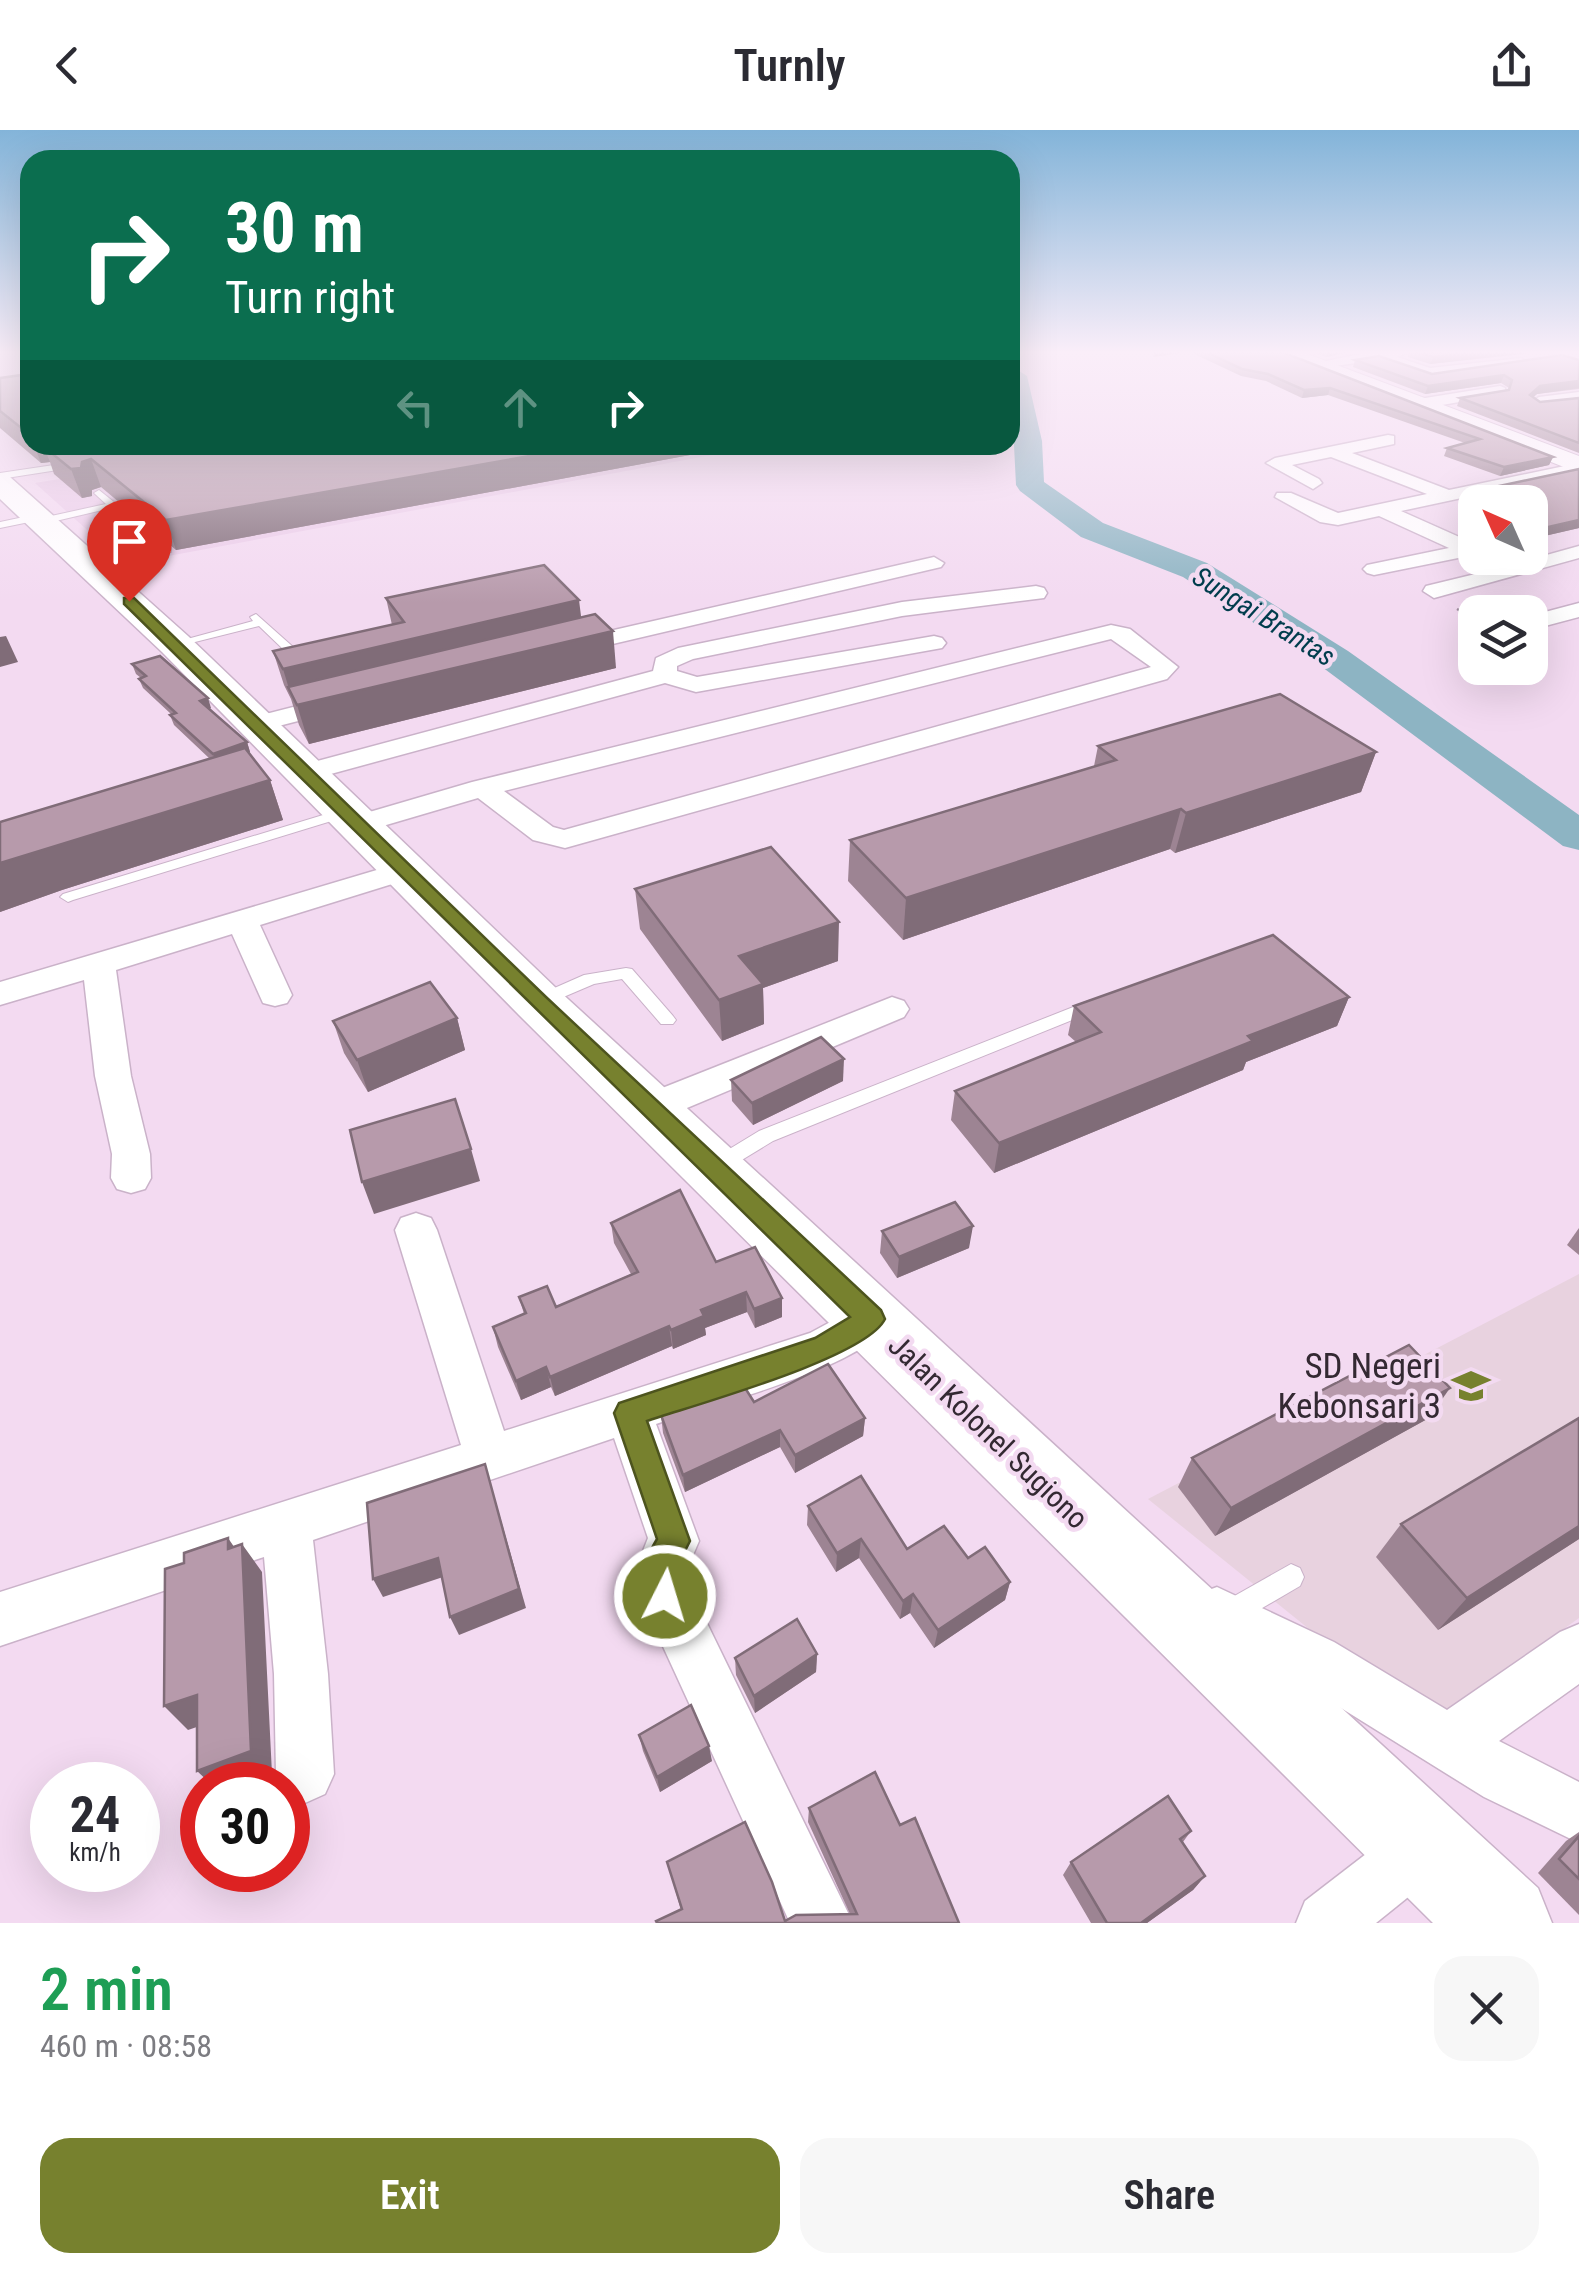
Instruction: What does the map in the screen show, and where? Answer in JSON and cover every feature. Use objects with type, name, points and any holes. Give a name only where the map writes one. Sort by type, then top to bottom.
[{"type":"main road","points":[[1500,436],[1579,466]]},
{"type":"main road","name":"Jalan Kolonel Sugiono","points":[[0,479],[871,1319],[1193,1607],[1422,1848],[1503,1923]]},
{"type":"street","points":[[1388,440],[1275,463],[1316,487],[1458,545]]},
{"type":"street","points":[[1331,451],[1451,498]]},
{"type":"street","points":[[1284,497],[1327,518],[1375,513],[1579,466]]},
{"type":"street","points":[[1337,540],[1410,524]]},
{"type":"street","points":[[1548,561],[1579,552]]},
{"type":"street","points":[[1374,569],[1458,556]]},
{"type":"street","points":[[544,653],[934,563]]},
{"type":"street","points":[[1434,592],[1498,575]]},
{"type":"street","points":[[666,676],[664,663],[686,653],[902,610],[1036,594]]},
{"type":"street","points":[[1548,618],[1579,610]]},
{"type":"street","points":[[0,994],[242,920],[370,834],[486,791],[1111,632],[1122,634],[1166,668],[1158,674],[564,838],[544,834],[486,791]]},
{"type":"street","points":[[305,773],[666,676],[696,686],[934,642]]},
{"type":"street","points":[[256,724],[371,696]]},
{"type":"street","points":[[242,920],[276,994]]},
{"type":"street","points":[[99,964],[112,1076],[131,1154],[131,1178]]},
{"type":"street","points":[[650,1108],[892,1009]]},
{"type":"street","points":[[416,1230],[490,1458]]},
{"type":"street","points":[[0,1619],[824,1348],[871,1319]]},
{"type":"street","points":[[630,1413],[674,1541],[659,1568],[658,1579],[822,1923]]},
{"type":"street","points":[[286,1524],[301,1674],[305,1762]]},
{"type":"street","points":[[1193,1607],[1316,1661],[1504,1776],[1579,1814]]},
{"type":"street","points":[[1449,1742],[1579,1651]]},
{"type":"street","points":[[1327,1923],[1422,1848]]},
{"type":"lane","points":[[0,479],[74,464]]},
{"type":"lane","points":[[100,493],[166,550]]},
{"type":"lane","points":[[0,525],[112,504]]},
{"type":"lane","points":[[175,644],[257,618],[288,648]]},
{"type":"lane","points":[[68,898],[370,834]]},
{"type":"lane","points":[[538,1002],[590,980],[626,973],[667,1020]]},
{"type":"lane","points":[[714,1168],[766,1136],[1111,998]]},
{"type":"lane","points":[[1193,1607],[1291,1577]]},
{"type":"shaded area","points":[[210,455],[712,455],[125,564],[35,483]]},
{"type":"shaded area","name":"SD Negeri Kebonsari 3","points":[[1579,1274],[1579,1618],[1441,1718],[1309,1629],[1148,1499]]},
{"type":"building","points":[[1470,436],[1498,436],[1553,457],[1504,467],[1447,448],[1480,439]]},
{"type":"building","points":[[1560,436],[1579,436],[1579,443]]},
{"type":"building","points":[[54,455],[535,455],[166,520],[91,459],[82,462],[81,468],[71,469]]},
{"type":"building","points":[[1579,469],[1579,520],[1548,527],[1548,485],[1504,485]]},
{"type":"building","points":[[544,565],[579,600],[283,669],[273,651],[404,622],[386,598]]},
{"type":"building","points":[[595,614],[613,631],[297,705],[288,687]]},
{"type":"building","points":[[160,656],[208,698],[200,701],[247,742],[213,754],[170,715],[176,713],[139,679],[146,676],[132,664]]},
{"type":"building","points":[[1280,694],[1376,752],[1186,813],[1181,809],[906,898],[850,840],[1116,760],[1098,746]]},
{"type":"building","points":[[245,748],[270,780],[0,863],[0,822]]},
{"type":"building","points":[[771,847],[839,922],[739,956],[763,984],[719,1000],[635,889]]},
{"type":"building","points":[[1273,935],[1349,997],[1248,1036],[1253,1041],[999,1143],[955,1091],[1101,1032],[1074,1006]]},
{"type":"building","points":[[430,982],[457,1018],[357,1060],[333,1021]]},
{"type":"building","points":[[821,1037],[844,1059],[752,1103],[731,1080]]},
{"type":"building","points":[[455,1099],[471,1149],[362,1182],[350,1130]]},
{"type":"building","points":[[680,1190],[716,1262],[755,1247],[782,1298],[754,1309],[746,1292],[701,1310],[704,1316],[671,1330],[669,1326],[550,1377],[546,1367],[516,1381],[493,1327],[526,1313],[519,1297],[547,1286],[556,1307],[638,1272],[611,1223]]},
{"type":"building","points":[[955,1202],[973,1226],[899,1257],[882,1231]]},
{"type":"building","points":[[1409,1345],[1450,1388],[1231,1508],[1192,1458]]},
{"type":"building","points":[[828,1364],[865,1418],[795,1455],[780,1430],[683,1475],[661,1415],[691,1399],[742,1383],[754,1402]]},
{"type":"building","points":[[1579,1418],[1579,1526],[1467,1598],[1401,1524]]},
{"type":"building","points":[[485,1464],[519,1589],[450,1617],[438,1558],[373,1579],[367,1503]]},
{"type":"building","points":[[861,1476],[907,1549],[944,1526],[968,1558],[985,1547],[1010,1582],[938,1630],[913,1594],[903,1601],[861,1539],[837,1553],[808,1506]]},
{"type":"building","points":[[228,1538],[228,1549],[242,1544],[251,1751],[221,1762],[197,1762],[197,1695],[164,1706],[165,1569],[184,1563],[184,1553]]},
{"type":"building","points":[[797,1619],[817,1654],[754,1696],[735,1658]]},
{"type":"building","points":[[691,1705],[709,1746],[657,1777],[639,1735]]},
{"type":"building","points":[[875,1772],[900,1825],[915,1818],[959,1923],[657,1923],[682,1909],[667,1862],[745,1822],[785,1921],[796,1915],[857,1914],[809,1808]]},
{"type":"building","points":[[1168,1796],[1191,1831],[1180,1839],[1205,1876],[1141,1923],[1107,1923],[1071,1862]]},
{"type":"building","points":[[1579,1836],[1579,1879],[1559,1859]]},
{"type":"waterway","name":"Sungai Brantas","points":[[1028,436],[1030,485],[1092,530],[1195,570],[1335,659],[1579,836]]},
{"type":"place","name":"SD Negeri Kebonsari 3","points":[[1471,1386]]},
{"type":"route","points":[[129,601],[538,1002],[871,1319],[824,1348],[630,1413],[674,1541],[659,1568],[658,1579],[665,1596]]}]
